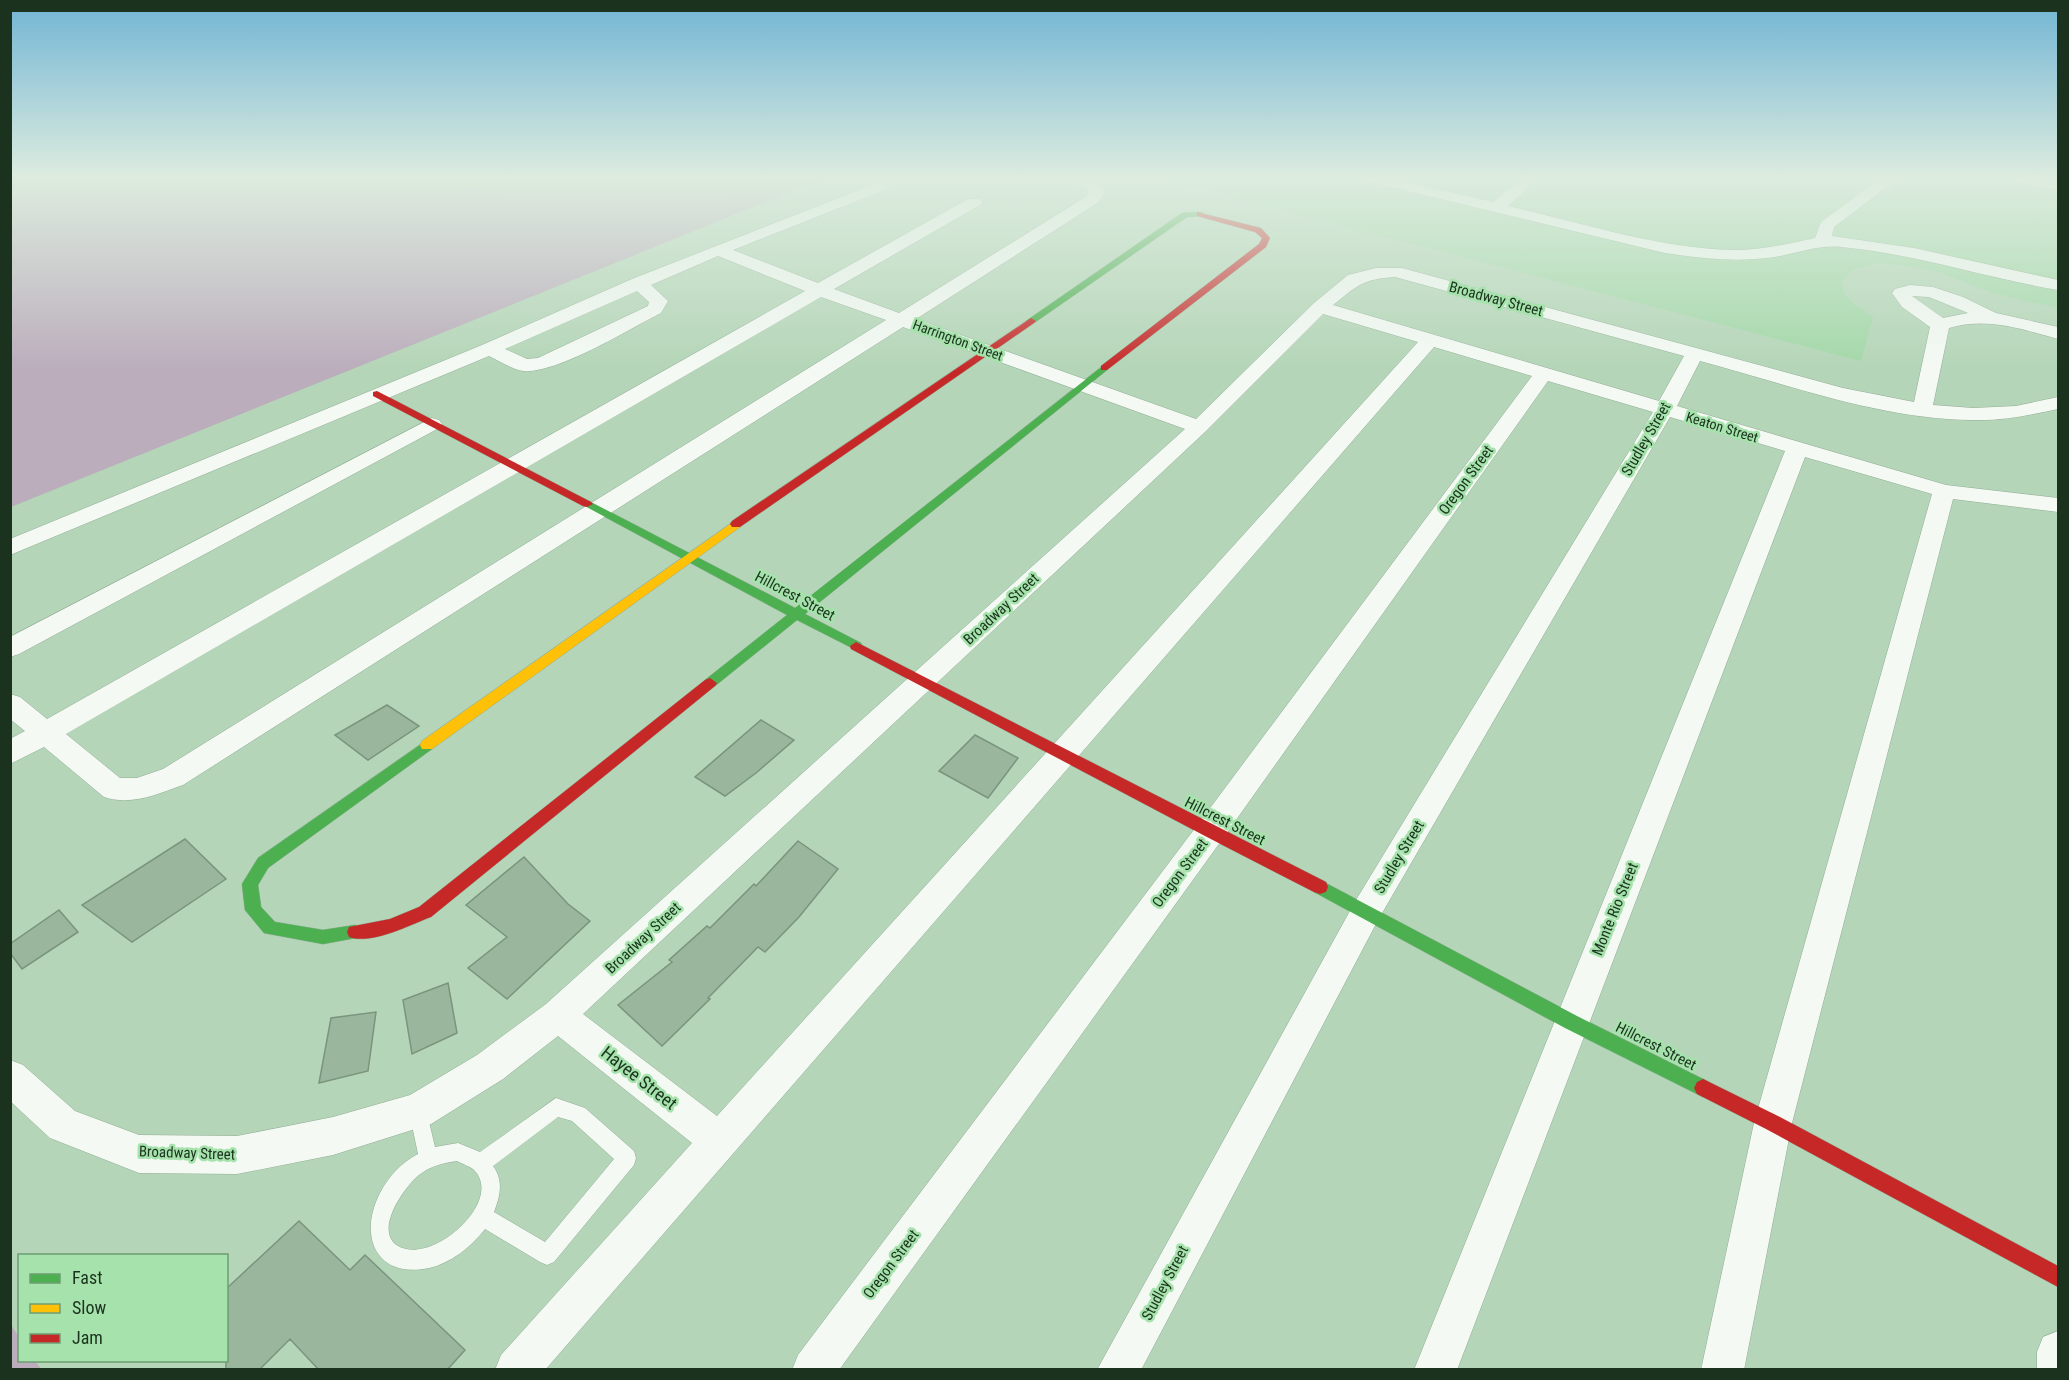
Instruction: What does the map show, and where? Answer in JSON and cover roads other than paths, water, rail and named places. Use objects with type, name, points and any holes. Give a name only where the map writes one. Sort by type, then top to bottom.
[{"type":"street","points":[[10,548],[489,349],[638,283],[740,241]]},
{"type":"street","points":[[10,753],[907,241]]},
{"type":"street","points":[[10,704],[114,789],[137,789],[152,786],[172,777],[1025,241]]},
{"type":"street","points":[[1147,241],[687,558],[263,863],[250,884],[253,910],[270,928],[323,937],[391,927],[425,912],[794,614],[1082,385],[1263,245],[1265,241]]},
{"type":"street","points":[[1638,241],[1697,253],[1735,255],[1768,253],[1820,241]]},
{"type":"street","points":[[1826,241],[1876,246],[2058,285]]},
{"type":"street","name":"Harrington Street","points":[[718,250],[822,291],[1199,427]]},
{"type":"street","name":"Broadway Street","points":[[10,1077],[63,1125],[139,1154],[237,1155],[333,1136],[418,1111],[490,1067],[558,1015],[1199,427],[1320,308],[1354,279],[1376,273],[1396,272],[1695,353],[1922,411],[1977,414],[2018,411],[2058,403]]},
{"type":"street","points":[[489,349],[524,365],[557,358],[655,309],[659,301],[638,283]]},
{"type":"street","points":[[1940,326],[1908,303],[1901,293],[1917,290],[1929,291],[1990,316],[2058,333]]},
{"type":"street","name":"Keaton Street","points":[[1320,308],[1944,491],[2058,505]]},
{"type":"street","points":[[1940,326],[1974,317],[1990,316]]},
{"type":"street","points":[[1922,411],[1940,326]]},
{"type":"street","points":[[516,1370],[1430,340]]},
{"type":"street","name":"Studley Street","points":[[1118,1370],[1367,910],[1664,410],[1695,353]]},
{"type":"street","name":"Oregon Street","points":[[813,1370],[1210,832],[1543,374]]},
{"type":"street","name":"Hillcrest Street","points":[[377,394],[1210,832],[1367,910],[1571,1022],[1773,1123],[2058,1277]]},
{"type":"street","points":[[10,648],[432,424]]},
{"type":"street","name":"Monte Rio Street","points":[[1435,1370],[1797,449]]},
{"type":"street","points":[[1722,1370],[1773,1123],[1944,491]]},
{"type":"street","name":"Hayee Street","points":[[558,1015],[719,1141]]},
{"type":"street","points":[[2058,1352],[2058,1370]]},
{"type":"lane","points":[[481,1163],[556,1107],[578,1114],[627,1158],[547,1255],[483,1217]]},
{"type":"lane","points":[[418,1111],[428,1158]]},
{"type":"lane","points":[[458,1152],[472,1155],[481,1163],[489,1173],[491,1186],[489,1201],[483,1217],[471,1234],[454,1248],[435,1257],[417,1260],[400,1258],[387,1249],[380,1235],[380,1218],[385,1201],[396,1183],[411,1169],[428,1158],[444,1153],[458,1152]]}]
